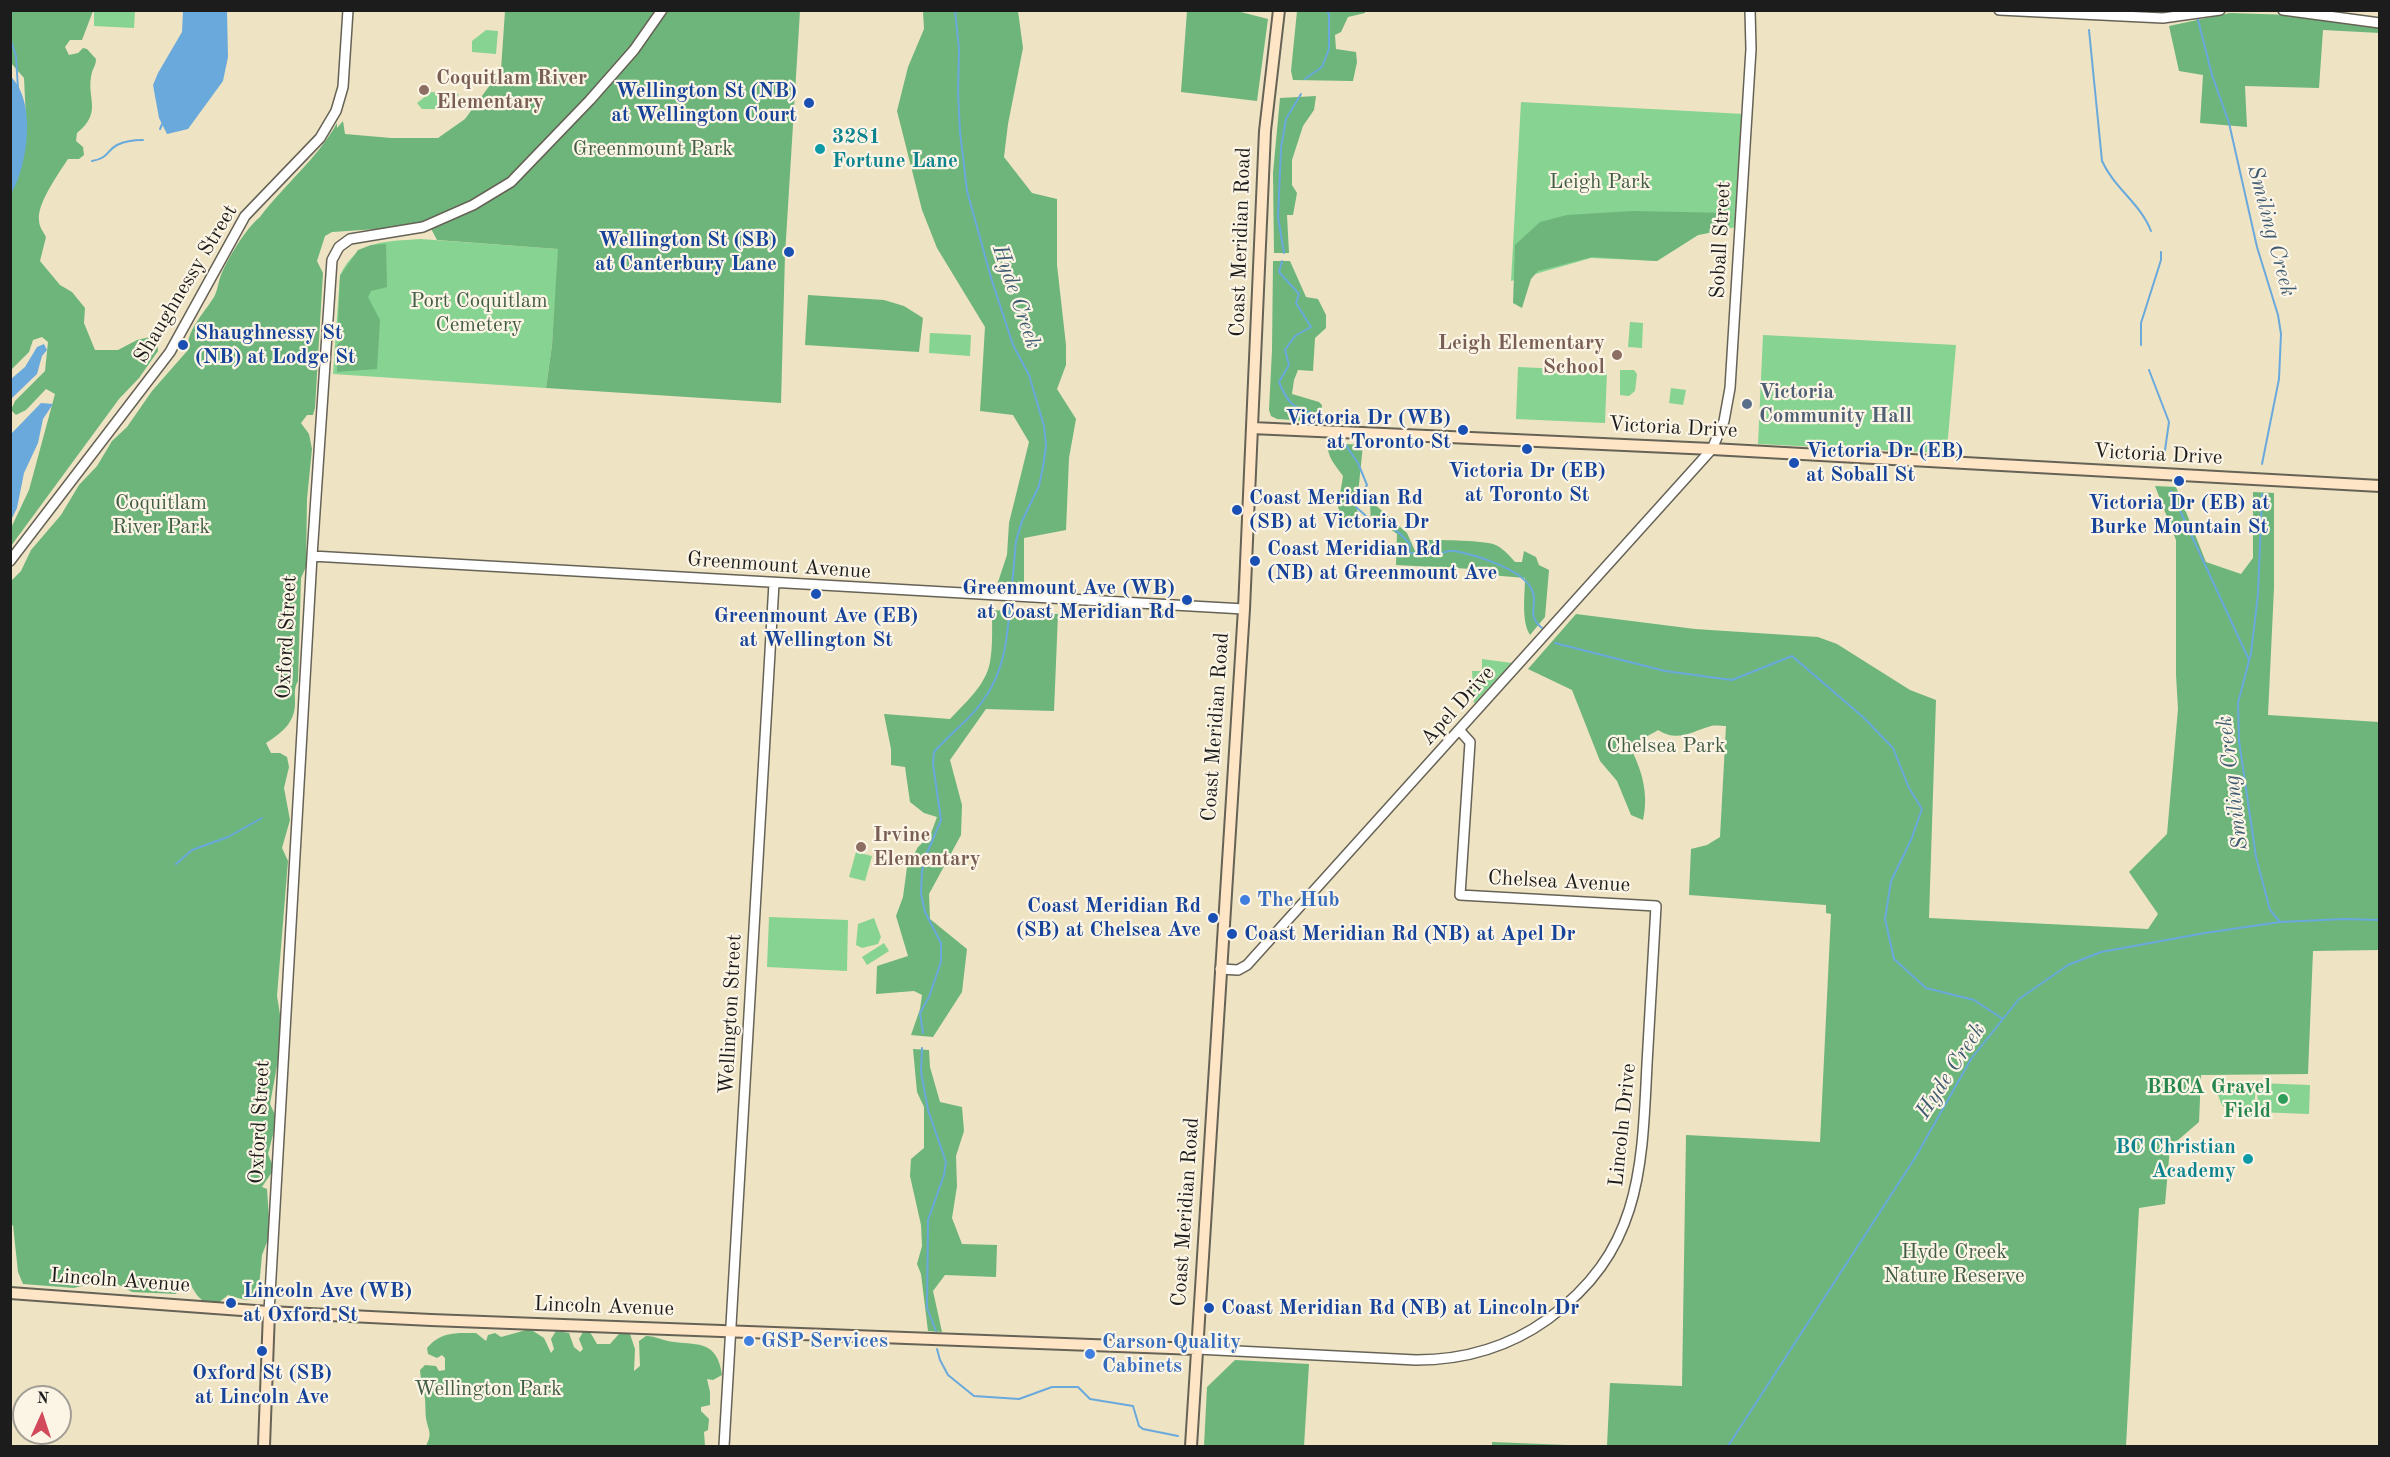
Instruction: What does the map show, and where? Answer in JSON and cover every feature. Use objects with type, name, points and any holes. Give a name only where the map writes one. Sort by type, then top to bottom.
[{"type":"main road","name":"Coast Meridian Road","points":[[1191,1446],[1244,609],[1265,131],[1279,10]]},
{"type":"main road","name":"Victoria Drive","points":[[1252,428],[1712,449],[2010,465],[2052,470],[2379,486]]},
{"type":"main road","name":"Lincoln Avenue","points":[[10,1293],[269,1312],[1197,1349]]},
{"type":"main road","name":"Oxford Street","points":[[264,1446],[269,1312]]},
{"type":"street","name":"Shaughnessy Street","points":[[10,561],[170,352],[245,216],[320,138],[336,111],[343,87],[348,10]]},
{"type":"street","name":"Oxford Street","points":[[269,1312],[312,556],[330,270],[335,252],[344,242],[354,238],[401,232],[434,222],[487,198],[511,182],[590,100],[639,42],[662,10]]},
{"type":"street","name":"Soball Street","points":[[1712,449],[1726,416],[1730,388],[1751,30],[1750,10]]},
{"type":"street","name":"Soball Street","points":[[1751,30],[1759,10]]},
{"type":"street","points":[[1999,10],[2163,18],[2216,11]]},
{"type":"street","points":[[2283,10],[2379,24]]},
{"type":"street","name":"Apel Drive","points":[[1220,969],[1238,970],[1247,965],[1712,449]]},
{"type":"street","name":"Greenmount Avenue","points":[[312,556],[1244,609]]},
{"type":"street","name":"Wellington Street","points":[[724,1446],[774,583]]},
{"type":"street","name":"Chelsea Avenue","points":[[1460,731],[1470,742],[1460,895],[1656,906]]},
{"type":"street","name":"Lincoln Drive","points":[[1197,1349],[1403,1360],[1451,1358],[1488,1349],[1518,1337],[1546,1320],[1577,1295],[1614,1247],[1632,1206],[1639,1177],[1656,906]]},
{"type":"green space","points":[[11,11],[93,11],[82,40],[70,40],[65,47],[69,55],[78,53],[83,48],[87,49],[96,59],[90,81],[92,111],[90,118],[77,133],[76,141],[83,147],[84,155],[79,159],[68,159],[41,205],[39,222],[46,237],[40,261],[60,285],[72,292],[85,308],[84,323],[95,350],[118,350],[137,340],[150,337],[157,341],[158,351],[139,378],[119,399],[11,546],[11,528],[29,490],[55,394],[46,389],[26,410],[16,415],[11,410],[15,401],[45,371],[48,342],[42,337],[33,340],[29,352],[11,370],[10,175],[26,119],[24,78],[11,63]]},
{"type":"green space","points":[[94,11],[135,11],[134,28],[94,26]]},
{"type":"green space","name":"Coquitlam River Park","points":[[505,11],[800,11],[785,255],[781,403],[546,388],[552,345],[558,249],[437,240],[427,221],[393,228],[332,232],[325,236],[317,261],[323,273],[315,408],[313,415],[307,415],[301,423],[309,434],[312,449],[307,499],[306,567],[301,578],[295,708],[287,726],[266,743],[271,753],[280,753],[287,757],[289,767],[284,788],[290,820],[282,848],[288,861],[277,996],[283,1033],[270,1104],[277,1119],[268,1154],[274,1169],[262,1187],[267,1189],[270,1234],[262,1255],[258,1298],[245,1300],[228,1295],[216,1305],[210,1304],[198,1296],[188,1279],[181,1283],[176,1294],[132,1292],[108,1279],[74,1288],[23,1284],[18,1272],[13,1225],[11,1226],[10,582],[21,571],[31,550],[61,515],[79,485],[97,466],[112,441],[127,427],[152,391],[188,350],[190,336],[196,322],[214,297],[224,268],[243,236],[320,148],[337,123],[337,128],[343,121],[345,134],[391,138],[438,138],[465,119],[501,70]]},
{"type":"green space","points":[[923,11],[1018,11],[1023,48],[1004,157],[1032,193],[1057,199],[1057,265],[1066,365],[1057,389],[1076,419],[1069,458],[1066,530],[1024,538],[1024,586],[996,588],[1007,555],[1009,523],[1029,442],[1013,415],[980,411],[985,327],[937,248],[922,210],[897,111],[908,67],[924,29]]},
{"type":"green space","points":[[1187,11],[1237,11],[1268,19],[1257,101],[1181,92]]},
{"type":"green space","points":[[1297,11],[1365,11],[1365,13],[1348,17],[1341,32],[1335,35],[1336,49],[1356,52],[1357,62],[1353,81],[1293,80],[1291,71]]},
{"type":"green space","points":[[2230,13],[2292,15],[2379,23],[2380,33],[2323,30],[2319,88],[2245,86],[2247,127],[2200,123],[2203,75],[2179,71],[2169,26]]},
{"type":"green space","points":[[486,30],[498,31],[496,54],[472,52],[472,41]]},
{"type":"green space","points":[[431,92],[459,94],[449,109],[422,109],[417,103]]},
{"type":"green space","points":[[1316,96],[1314,110],[1303,126],[1292,160],[1292,185],[1297,193],[1293,215],[1287,215],[1289,253],[1274,253],[1273,173],[1280,98]]},
{"type":"green space","name":"Leigh Park","points":[[1521,102],[1744,114],[1736,227],[1698,235],[1657,261],[1591,258],[1511,281]]},
{"type":"green space","points":[[1633,211],[1731,213],[1729,229],[1698,235],[1657,261],[1592,257],[1538,271],[1531,279],[1522,308],[1513,303],[1515,245],[1540,222],[1567,215]]},
{"type":"green space","name":"Port Coquitlam Cemetery","points":[[420,239],[559,249],[552,345],[546,388],[333,374],[340,275],[347,263],[355,255],[373,245]]},
{"type":"green space","points":[[386,244],[387,287],[371,291],[368,297],[380,320],[377,369],[337,372],[337,345],[345,336],[338,325],[340,276],[358,250],[371,245]]},
{"type":"green space","points":[[1273,261],[1290,261],[1306,297],[1318,299],[1326,315],[1326,328],[1315,338],[1313,371],[1298,370],[1292,394],[1322,405],[1320,422],[1277,419],[1271,416],[1269,410]]},
{"type":"green space","points":[[808,295],[884,300],[904,306],[923,318],[919,352],[805,345]]},
{"type":"green space","points":[[1630,322],[1643,323],[1642,348],[1628,347]]},
{"type":"green space","points":[[930,333],[971,335],[970,356],[929,353]]},
{"type":"green space","points":[[1763,335],[1956,345],[1947,449],[1941,453],[1758,444]]},
{"type":"green space","points":[[1518,367],[1607,371],[1605,423],[1516,419]]},
{"type":"green space","points":[[1620,370],[1634,370],[1637,374],[1635,391],[1629,396],[1620,395]]},
{"type":"green space","points":[[1671,388],[1686,390],[1683,405],[1669,403]]},
{"type":"green space","points":[[1328,443],[1363,445],[1355,505],[1358,512],[1357,521],[1343,520],[1338,507],[1343,476],[1330,457]]},
{"type":"green space","name":"Hyde Creek Nature Reserve","points":[[2155,486],[2176,487],[2206,562],[2241,574],[2253,558],[2253,492],[2274,493],[2274,588],[2268,715],[2379,722],[2380,950],[2313,951],[2308,1074],[2201,1075],[2199,1122],[2170,1147],[2165,1204],[2139,1208],[2126,1446],[1607,1446],[1610,1383],[1682,1386],[1686,1135],[1820,1142],[1831,914],[1826,913],[1826,905],[1689,895],[1691,849],[1707,845],[1720,837],[1726,726],[1711,726],[1679,736],[1672,736],[1658,730],[1630,747],[1638,764],[1645,792],[1643,820],[1631,815],[1617,781],[1600,761],[1572,690],[1528,669],[1576,614],[1695,629],[1818,637],[1837,644],[1910,690],[1936,700],[1929,918],[2148,929],[2158,914],[2129,872],[2167,834],[2178,709],[2176,540]]},
{"type":"green space","points":[[1370,503],[1373,503],[1407,533],[1415,551],[1421,540],[1468,541],[1496,545],[1515,562],[1522,562],[1524,551],[1536,557],[1539,565],[1549,570],[1545,617],[1530,635],[1524,615],[1525,578],[1490,575],[1473,569],[1396,565],[1397,534],[1386,526],[1375,529],[1371,525]]},
{"type":"green space","points":[[992,610],[1058,614],[1054,711],[986,709],[950,760],[962,805],[961,835],[929,894],[930,919],[967,949],[962,992],[933,1037],[911,1035],[922,995],[914,991],[876,994],[877,966],[908,956],[896,916],[903,897],[907,867],[918,847],[930,836],[937,817],[924,813],[910,802],[905,767],[891,765],[891,749],[884,714],[950,719],[974,693],[988,670],[992,650]]},
{"type":"green space","points":[[1482,659],[1512,663],[1474,704],[1472,671],[1482,671]]},
{"type":"green space","points":[[856,852],[872,856],[865,881],[849,877]]},
{"type":"green space","points":[[769,917],[848,920],[847,971],[767,967]]},
{"type":"green space","points":[[874,918],[881,937],[878,944],[862,948],[856,945],[858,924]]},
{"type":"green space","points":[[884,943],[889,951],[867,965],[862,957]]},
{"type":"green space","points":[[913,1049],[929,1050],[930,1067],[940,1102],[962,1107],[964,1131],[956,1156],[957,1186],[952,1218],[962,1244],[997,1245],[996,1277],[945,1275],[933,1291],[942,1332],[928,1331],[921,1274],[917,1264],[922,1246],[921,1225],[910,1176],[911,1159],[924,1148],[924,1107],[917,1092]]},
{"type":"green space","points":[[2214,1082],[2256,1083],[2254,1112],[2235,1111],[2224,1107],[2213,1090]]},
{"type":"green space","name":"BBCA Gravel Field","points":[[2258,1083],[2310,1085],[2309,1114],[2257,1112]]},
{"type":"green space","name":"Wellington Park","points":[[530,1329],[544,1338],[551,1353],[554,1349],[551,1339],[556,1331],[569,1333],[574,1347],[580,1352],[583,1349],[579,1339],[583,1332],[590,1332],[597,1344],[610,1344],[619,1334],[630,1334],[635,1349],[634,1371],[640,1366],[639,1341],[646,1336],[699,1345],[711,1350],[720,1364],[722,1375],[713,1380],[707,1379],[710,1405],[701,1407],[701,1411],[709,1419],[708,1430],[704,1432],[705,1446],[426,1446],[430,1434],[424,1393],[433,1383],[421,1380],[420,1370],[425,1365],[436,1366],[439,1371],[445,1370],[445,1358],[442,1355],[437,1358],[428,1354],[427,1348],[432,1342],[450,1334],[462,1333],[476,1333],[486,1341],[488,1335],[495,1333],[501,1337]]},
{"type":"green space","points":[[1235,1360],[1309,1364],[1304,1446],[1204,1446],[1207,1387]]},
{"type":"green space","points":[[1492,1442],[1592,1446],[1492,1446]]},
{"type":"water","points":[[183,11],[227,11],[228,57],[223,81],[188,129],[167,134],[159,118],[153,85],[182,32]]},
{"type":"water","points":[[10,76],[24,101],[27,116],[22,167],[11,194]]},
{"type":"water","points":[[44,344],[47,350],[42,356],[37,374],[11,399],[11,379],[25,367],[37,347]]},
{"type":"water","points":[[41,403],[53,404],[43,419],[38,443],[24,473],[17,508],[11,520],[11,434]]},
{"type":"waterway","name":"Hyde Creek","points":[[955,10],[959,49],[960,132],[967,191],[992,281],[1013,345],[1029,375],[1044,426],[1046,445],[1039,486],[1022,521],[1016,541],[1012,586]]},
{"type":"waterway","points":[[1305,79],[1322,67],[1329,49],[1329,14],[1326,10]]},
{"type":"waterway","name":"Smiling Creek","points":[[2197,16],[2212,75],[2229,123],[2257,247],[2278,315],[2281,334],[2279,379],[2262,464]]},
{"type":"waterway","points":[[2089,30],[2102,161],[2113,180],[2141,212],[2151,231]]},
{"type":"waterway","points":[[10,38],[16,56],[18,89]]},
{"type":"waterway","points":[[1284,253],[1278,217],[1281,148],[1286,119],[1301,94]]},
{"type":"waterway","points":[[160,129],[163,122]]},
{"type":"waterway","points":[[92,161],[102,158],[113,147],[120,144],[143,140]]},
{"type":"waterway","points":[[2141,345],[2141,323],[2161,260],[2161,252]]},
{"type":"waterway","points":[[1282,261],[1279,272],[1299,294],[1296,303],[1311,327],[1295,336],[1285,350],[1289,365],[1279,382],[1291,403],[1322,416]]},
{"type":"waterway","points":[[2149,370],[2169,422],[2164,457]]},
{"type":"waterway","points":[[1334,416],[1342,417],[1342,420]]},
{"type":"waterway","points":[[1345,444],[1358,463],[1367,485],[1356,502],[1356,507],[1375,524],[1386,525],[1399,532],[1410,544],[1409,553],[1433,555],[1455,551],[1509,569],[1527,582],[1532,590],[1534,619],[1542,628]]},
{"type":"waterway","points":[[2171,491],[2249,660]]},
{"type":"waterway","name":"Smiling Creek","points":[[2262,494],[2258,594],[2251,653],[2238,703],[2239,741],[2256,857],[2270,910],[2280,922]]},
{"type":"waterway","name":"Hyde Creek","points":[[923,1033],[920,1013],[929,997],[941,962],[941,943],[925,912],[921,894],[922,871],[941,820],[933,764],[934,752],[971,715],[995,680],[1003,656],[1010,606]]},
{"type":"waterway","points":[[1555,643],[1665,671],[1732,680],[1792,656],[1863,717],[1893,748],[1909,788],[1922,809],[1911,840],[1891,881],[1885,919],[1894,959],[1926,988],[1974,1000],[2003,1019]]},
{"type":"waterway","points":[[176,864],[192,850],[228,837],[262,818]]},
{"type":"waterway","name":"Hyde Creek","points":[[1728,1446],[1915,1158],[1971,1059],[2019,999],[2068,965],[2101,952],[2280,922],[2380,920]]},
{"type":"waterway","name":"Hyde Creek","points":[[922,1048],[921,1072],[928,1110],[946,1162],[944,1175],[928,1220],[927,1308],[936,1331]]},
{"type":"waterway","name":"Hyde Creek","points":[[937,1349],[948,1375],[974,1396],[1019,1399],[1052,1387],[1078,1387],[1090,1399],[1133,1406],[1139,1426],[1143,1429],[1178,1436]]},
{"type":"place","name":"Coquitlam River Elementary","points":[[424,90]]},
{"type":"place","name":"Wellington St (NB) at Wellington Court","points":[[809,103]]},
{"type":"place","name":"3281 Fortune Lane","points":[[820,149]]},
{"type":"place","name":"Wellington St (SB) at Canterbury Lane","points":[[789,252]]},
{"type":"place","name":"Shaughnessy St (NB) at Lodge St","points":[[183,345]]},
{"type":"place","name":"Leigh Elementary School","points":[[1617,355]]},
{"type":"place","name":"Victoria Community Hall","points":[[1747,404]]},
{"type":"place","name":"Victoria Dr (WB) at Toronto St","points":[[1463,430]]},
{"type":"place","name":"Victoria Dr (EB) at Toronto St","points":[[1527,449]]},
{"type":"place","name":"Victoria Dr (EB) at Soball St","points":[[1794,463]]},
{"type":"place","name":"Victoria Dr (EB) at Burke Mountain St","points":[[2179,481]]},
{"type":"place","name":"Coast Meridian Rd (SB) at Victoria Dr","points":[[1237,510]]},
{"type":"place","name":"Coast Meridian Rd (NB) at Greenmount Ave","points":[[1255,561]]},
{"type":"place","name":"Greenmount Ave (EB) at Wellington St","points":[[816,594]]},
{"type":"place","name":"Greenmount Ave (WB) at Coast Meridian Rd","points":[[1187,600]]},
{"type":"place","name":"Irvine Elementary","points":[[861,847]]},
{"type":"place","name":"The Hub","points":[[1245,900]]},
{"type":"place","name":"Coast Meridian Rd (SB) at Chelsea Ave","points":[[1213,918]]},
{"type":"place","name":"Coast Meridian Rd (NB) at Apel Dr","points":[[1232,934]]},
{"type":"place","name":"BBCA Gravel Field","points":[[2283,1099]]},
{"type":"place","name":"BC Christian Academy","points":[[2248,1159]]},
{"type":"place","name":"Lincoln Ave (WB) at Oxford St","points":[[231,1303]]},
{"type":"place","name":"Coast Meridian Rd (NB) at Lincoln Dr","points":[[1209,1308]]},
{"type":"place","name":"GSP Services","points":[[749,1341]]},
{"type":"place","name":"Oxford St (SB) at Lincoln Ave","points":[[262,1351]]},
{"type":"place","name":"Carson Quality Cabinets","points":[[1090,1354]]},
{"type":"park label","name":"Greenmount Park","points":[[653,149]]},
{"type":"park label","name":"Chelsea Park","points":[[1666,746]]}]
